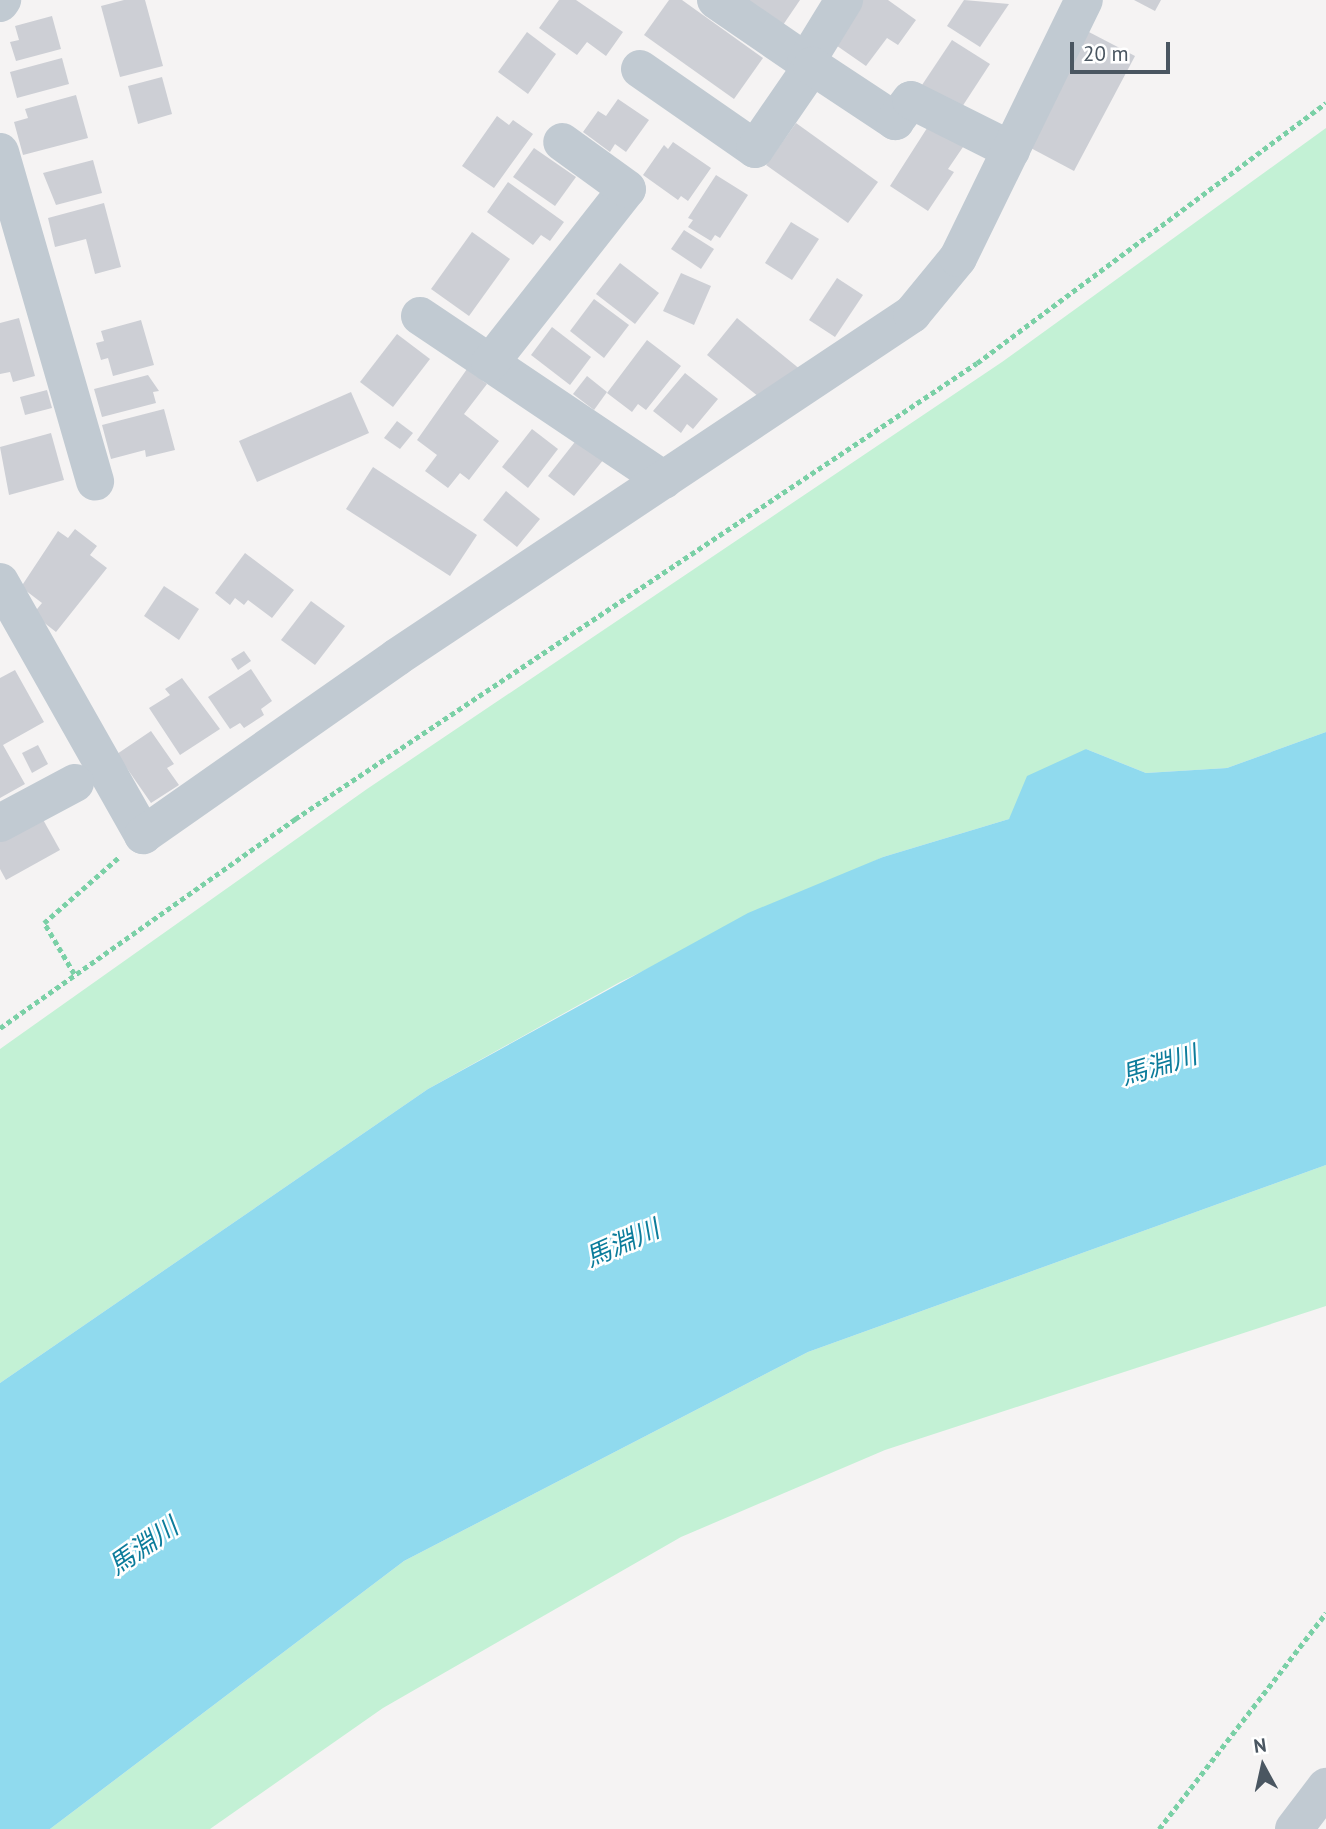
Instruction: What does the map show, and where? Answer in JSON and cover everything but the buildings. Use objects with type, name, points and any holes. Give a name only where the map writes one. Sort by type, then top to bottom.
[{"type":"street","points":[[716,0],[895,121],[911,100],[1011,150]]},
{"type":"street","points":[[640,69],[755,149],[809,64],[844,0]]},
{"type":"street","points":[[0,582],[143,835],[397,657],[912,314],[958,258],[1084,0]]},
{"type":"street","points":[[490,363],[627,189],[562,142]]},
{"type":"street","points":[[0,152],[94,482]]},
{"type":"street","points":[[420,316],[664,480]]},
{"type":"street","points":[[0,823],[75,783]]},
{"type":"street","points":[[1294,1829],[1326,1787]]},
{"type":"path","points":[[0,1028],[352,780],[977,363],[1326,103]]},
{"type":"path","points":[[74,974],[44,923],[143,835]]},
{"type":"path","points":[[1159,1829],[1326,1613]]},
{"type":"green space","points":[[1326,128],[1326,732],[1227,768],[1146,773],[1086,749],[1009,819],[883,857],[620,982],[428,1089],[0,1383],[0,1049],[367,789],[1002,362]]},
{"type":"green space","points":[[1326,1165],[1326,1306],[885,1450],[681,1537],[383,1708],[210,1829],[50,1829],[404,1561],[808,1352]]},
{"type":"water","name":"馬淵川","points":[[1326,732],[1326,1165],[808,1352],[404,1561],[50,1829],[0,1829],[0,1383],[428,1089],[748,913],[883,857],[1009,819],[1027,776],[1086,749],[1146,773],[1227,768]]}]
